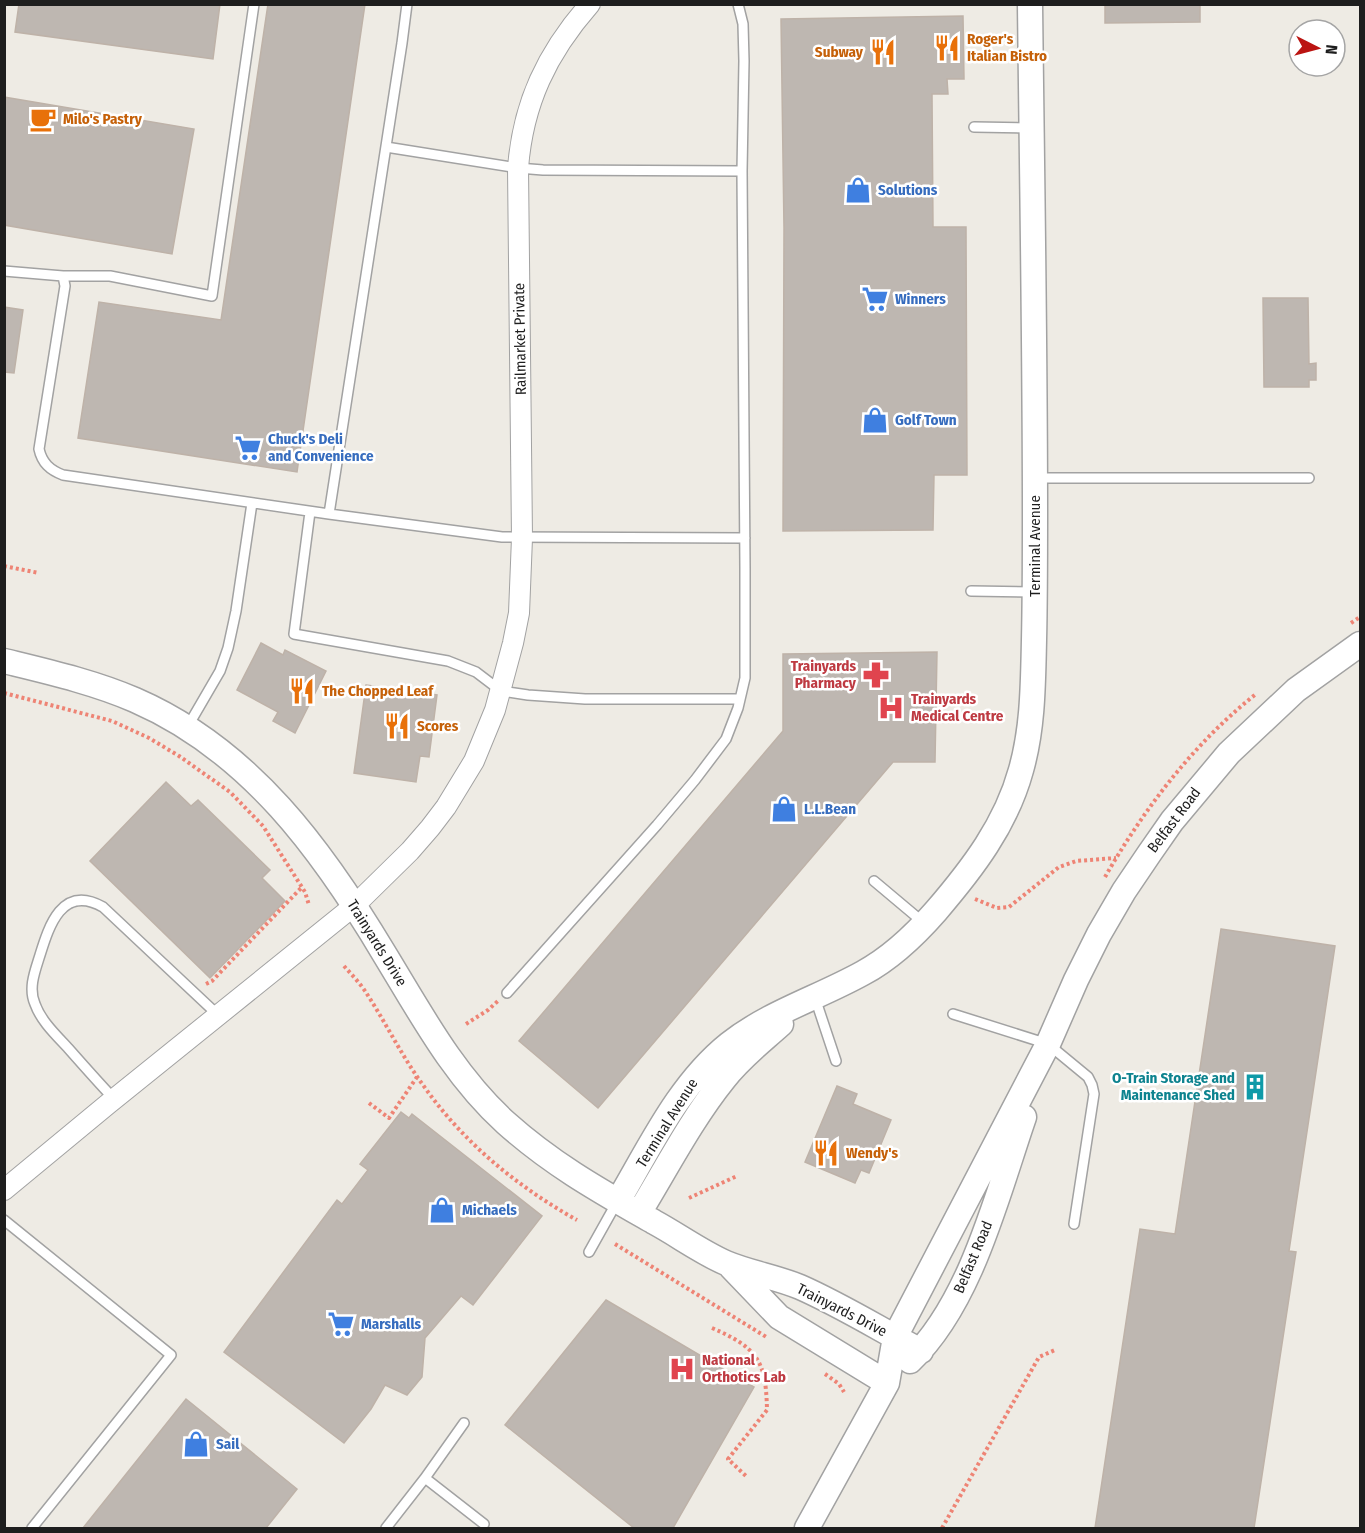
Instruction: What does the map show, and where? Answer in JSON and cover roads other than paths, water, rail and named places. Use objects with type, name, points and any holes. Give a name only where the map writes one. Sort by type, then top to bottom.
[{"type":"street","name":"Railmarket Private","points":[[4,1190],[355,905],[410,851],[446,807],[485,738],[501,691],[519,613],[522,538],[518,168],[523,128],[529,104],[539,81],[566,34],[590,4]]},
{"type":"street","name":"Terminal Avenue","points":[[618,1201],[676,1104],[694,1078],[710,1061],[755,1027],[815,995],[864,973],[885,959],[924,923],[959,884],[990,841],[1015,793],[1028,742],[1032,708],[1035,592],[1030,4]]},
{"type":"street","name":"Belfast Road","points":[[887,1383],[895,1337],[1048,1044],[1099,934],[1124,891],[1172,821],[1229,753],[1296,690],[1360,644]]},
{"type":"street","name":"Trainyards Drive","points":[[4,661],[56,673],[116,692],[154,710],[186,729],[265,790],[313,846],[355,905],[446,1054],[482,1100],[541,1154],[727,1263],[799,1287],[921,1351]]},
{"type":"street","name":"Terminal Avenue","points":[[639,1213],[724,1079],[758,1044],[815,995]]},
{"type":"street","name":"Belfast Road","points":[[807,1528],[887,1383],[921,1351],[950,1309],[981,1243],[1048,1044]]},
{"type":"street","name":"Trainyards Drive","points":[[727,1263],[780,1317],[887,1383]]},
{"type":"lane","points":[[4,270],[63,276],[110,276],[212,296],[254,4]]},
{"type":"lane","points":[[329,514],[407,4]]},
{"type":"lane","points":[[507,993],[657,825],[726,739],[745,678],[742,171],[744,61],[743,24],[738,4]]},
{"type":"lane","points":[[974,127],[1031,128]]},
{"type":"lane","points":[[386,147],[543,170],[742,171]]},
{"type":"lane","points":[[63,276],[65,286],[39,449],[40,457],[46,465],[63,475],[471,534],[522,538],[745,538]]},
{"type":"lane","points":[[1035,478],[1309,478]]},
{"type":"lane","points":[[186,729],[219,671],[228,648],[237,611],[252,503]]},
{"type":"lane","points":[[310,512],[294,634],[448,661],[476,672],[501,691],[528,695],[585,699],[740,699]]},
{"type":"lane","points":[[971,591],[1035,592]]},
{"type":"lane","points":[[874,881],[924,923]]},
{"type":"lane","points":[[114,1099],[44,1021],[33,999],[34,977],[50,924],[63,907],[73,902],[83,901],[98,904],[108,910],[218,1015]]},
{"type":"lane","points":[[815,995],[836,1061]]},
{"type":"lane","points":[[953,1014],[1048,1044],[1088,1077],[1092,1085],[1092,1107],[1074,1224]]},
{"type":"lane","points":[[589,1252],[618,1201]]},
{"type":"lane","points":[[4,1220],[171,1355],[32,1528]]},
{"type":"lane","points":[[386,1528],[464,1423]]},
{"type":"lane","points":[[425,1478],[484,1524]]},
{"type":"place","name":"Roger's Italian Bistro","points":[[947,48]]},
{"type":"place","name":"Subway","points":[[883,52]]},
{"type":"place","name":"Milo's Pastry","points":[[43,119]]},
{"type":"place","name":"Solutions","points":[[858,190]]},
{"type":"place","name":"Winners","points":[[875,299]]},
{"type":"place","name":"Golf Town","points":[[875,420]]},
{"type":"place","name":"Chuck's Deli and Convenience","points":[[248,448]]},
{"type":"place","name":"Trainyards Pharmacy","points":[[876,675]]},
{"type":"place","name":"The Chopped Leaf","points":[[302,691]]},
{"type":"place","name":"Trainyards Medical Centre","points":[[891,708]]},
{"type":"place","name":"Scores","points":[[397,726]]},
{"type":"place","name":"L.L.Bean","points":[[784,809]]},
{"type":"place","name":"O-Train Storage and Maintenance Shed","points":[[1255,1087]]},
{"type":"place","name":"Wendy's","points":[[826,1153]]},
{"type":"place","name":"Michaels","points":[[442,1210]]},
{"type":"place","name":"Marshalls","points":[[341,1324]]},
{"type":"place","name":"National Orthotics Lab","points":[[682,1369]]},
{"type":"place","name":"Sail","points":[[196,1444]]}]
